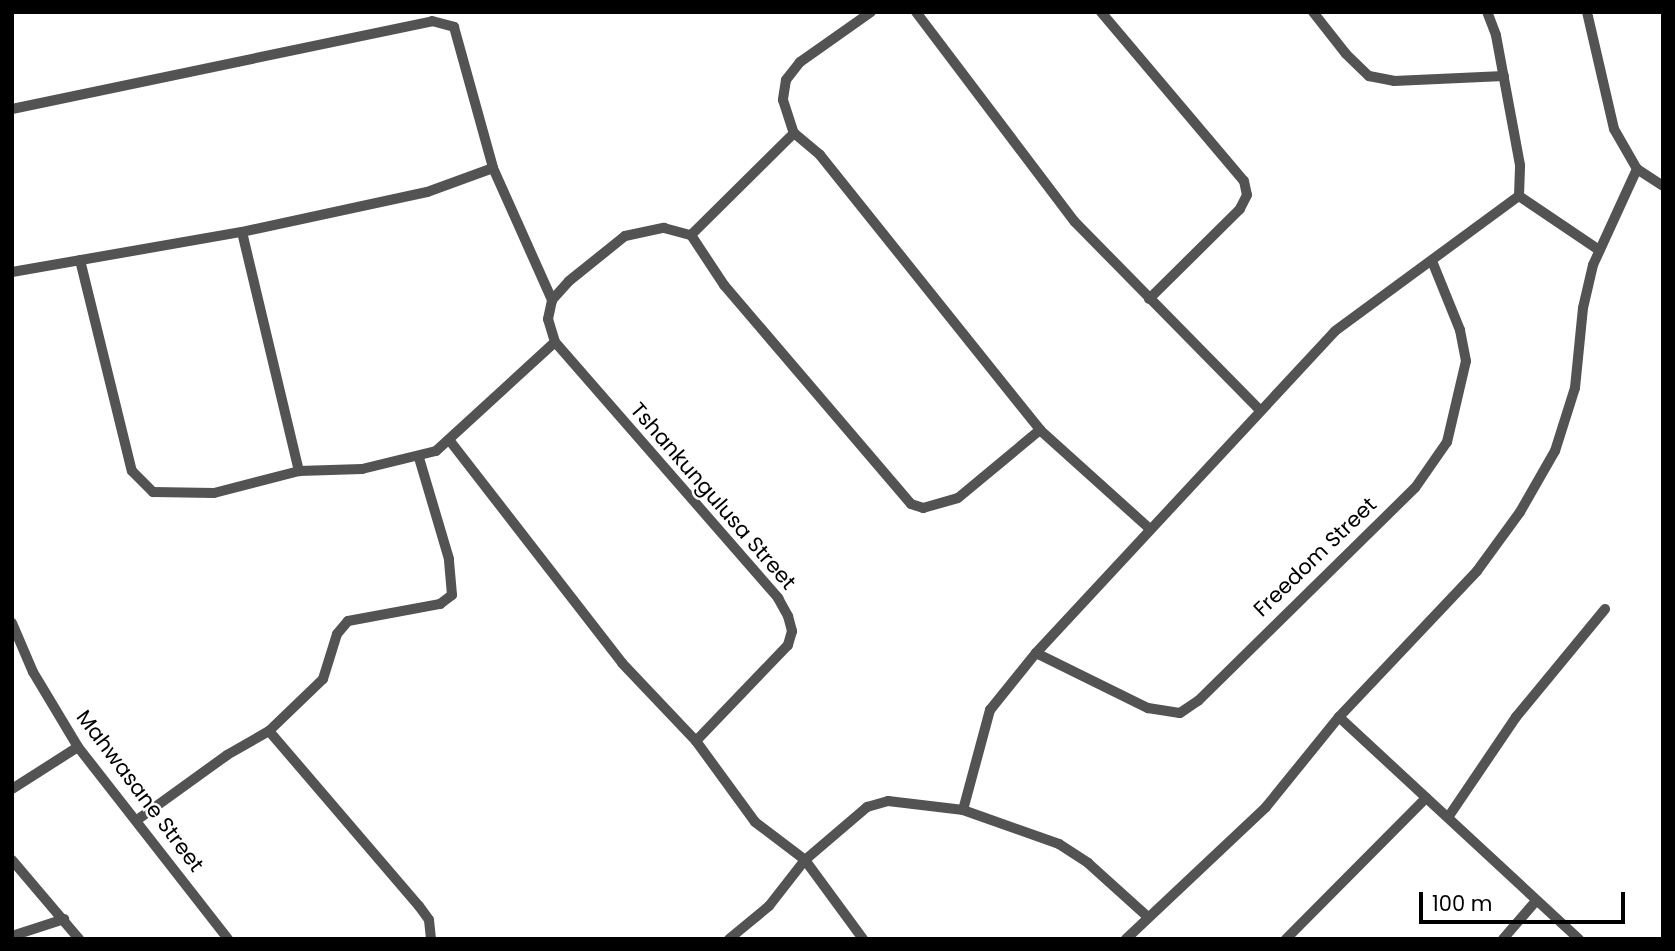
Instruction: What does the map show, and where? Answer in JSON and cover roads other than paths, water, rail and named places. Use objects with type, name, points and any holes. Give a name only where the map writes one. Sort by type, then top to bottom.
[{"type":"street","points":[[871,12],[800,62],[786,80],[783,100],[794,133],[821,155],[1040,430],[1149,528]]},
{"type":"street","points":[[916,12],[1031,168],[1075,222],[1260,410]]},
{"type":"street","points":[[1101,12],[1244,181],[1247,195],[1240,209],[1149,299]]},
{"type":"street","points":[[1313,12],[1346,54],[1369,76],[1394,81],[1504,76]]},
{"type":"street","points":[[1487,12],[1504,76],[1520,165],[1519,196]]},
{"type":"street","points":[[1587,12],[1614,129],[1637,169],[1663,186]]},
{"type":"street","points":[[12,109],[432,21],[454,27],[493,168],[552,300],[548,319],[555,342],[450,441],[419,458],[362,469],[299,471],[214,493],[153,492],[132,471],[80,260]]},
{"type":"street","points":[[691,235],[794,133]]},
{"type":"street","points":[[12,272],[242,232],[427,192],[493,168]]},
{"type":"street","points":[[1126,939],[1266,807],[1339,717],[1477,571],[1520,512],[1555,450],[1575,388],[1583,308],[1599,250],[1637,169]]},
{"type":"street","points":[[1519,196],[1599,250]]},
{"type":"street","points":[[964,810],[990,710],[1036,653],[1149,528],[1335,331],[1519,196]]},
{"type":"street","points":[[552,300],[625,236],[664,228],[691,235],[724,285],[911,504],[923,508],[958,498],[1040,430]]},
{"type":"street","points":[[242,232],[299,471]]},
{"type":"street","name":"Freedom Street","points":[[1036,653],[1148,708],[1180,713],[1198,701],[1415,488],[1447,442],[1466,361],[1460,330],[1432,261]]},
{"type":"street","name":"Tshankungulusa Street","points":[[555,342],[778,598],[788,615],[792,631],[788,645],[696,741]]},
{"type":"street","points":[[450,441],[622,663],[696,741],[755,822],[805,860],[863,939]]},
{"type":"street","points":[[137,820],[227,755],[269,731],[323,678],[337,634],[348,621],[440,604],[453,594],[449,559],[419,458]]},
{"type":"street","points":[[1449,816],[1516,717],[1605,609]]},
{"type":"street","name":"Mahwasane Street","points":[[12,623],[33,672],[78,747],[228,939]]},
{"type":"street","points":[[1339,717],[1449,816],[1535,902],[1579,939]]},
{"type":"street","points":[[269,731],[419,906],[429,920],[431,939]]},
{"type":"street","points":[[12,789],[78,747]]},
{"type":"street","points":[[1286,939],[1426,798]]},
{"type":"street","points":[[729,939],[769,906],[805,860],[867,807],[888,801],[964,810],[1059,844],[1088,863],[1148,917]]},
{"type":"street","points":[[12,860],[79,939]]},
{"type":"street","points":[[1503,939],[1535,902]]},
{"type":"street","points":[[12,936],[64,919]]}]
